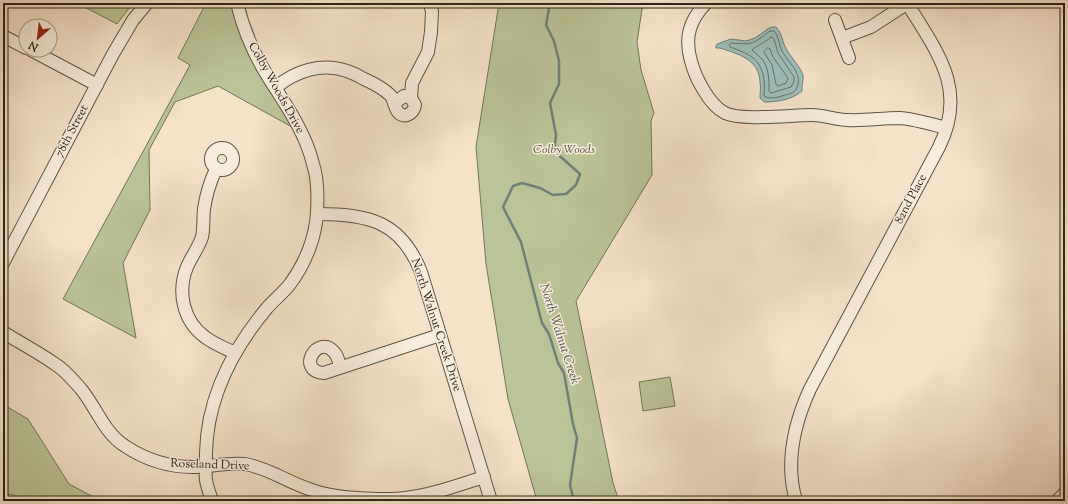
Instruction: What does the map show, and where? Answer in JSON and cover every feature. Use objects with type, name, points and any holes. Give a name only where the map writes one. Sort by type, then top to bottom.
[{"type":"street","name":"78th Street","points":[[3,263],[132,20],[147,3]]},
{"type":"street","name":"Colby Woods Drive","points":[[212,501],[206,480],[206,439],[210,415],[217,391],[235,353],[249,331],[268,307],[289,285],[302,265],[313,237],[317,214],[318,192],[313,163],[301,132],[286,103],[267,75],[250,41],[237,3]]},
{"type":"street","points":[[276,88],[283,82],[306,70],[324,66],[338,68],[348,71],[377,85],[391,96],[400,114],[410,114],[415,108],[411,98],[412,83],[428,52],[432,12],[430,3]]},
{"type":"street","points":[[706,3],[698,11],[693,20],[689,30],[688,43],[692,67],[712,103],[723,112],[738,117],[814,115],[848,120],[899,118],[946,128]]},
{"type":"street","points":[[842,38],[874,25],[908,3]]},
{"type":"street","name":"82nd Place","points":[[796,501],[792,474],[792,443],[802,406],[935,154],[946,128],[950,104],[948,80],[938,53],[908,3]]},
{"type":"street","points":[[835,20],[849,58]]},
{"type":"street","points":[[4,36],[18,44]]},
{"type":"street","points":[[45,58],[97,85]]},
{"type":"street","points":[[216,169],[207,192],[202,237],[187,266],[182,284],[182,295],[188,317],[198,331],[206,338],[235,353]]},
{"type":"street","name":"North Walnut Creek Drive","points":[[317,214],[345,214],[375,221],[394,232],[406,243],[415,257],[421,272],[491,501]]},
{"type":"street","name":"Roseland Drive","points":[[3,332],[56,364],[86,395],[101,420],[116,439],[139,455],[159,463],[194,467],[243,464],[264,468],[293,483],[324,494],[340,497],[387,499],[406,498],[426,494],[484,477]]},
{"type":"street","points":[[340,367],[440,335]]},
{"type":"street","points":[[1056,501],[1065,493]]},
{"type":"green space","points":[[77,3],[133,3],[117,24]]},
{"type":"green space","points":[[206,3],[237,3],[240,14],[301,132],[218,86],[175,102],[149,150],[150,210],[123,263],[136,338],[63,299],[190,65],[178,58]]},
{"type":"green space","name":"Colby Woods","points":[[499,3],[643,3],[637,42],[641,70],[654,113],[651,121],[652,175],[576,301],[613,483],[619,501],[537,501],[508,399],[486,264],[476,147]]},
{"type":"green space","points":[[670,377],[675,406],[643,411],[639,382]]},
{"type":"green space","points":[[4,405],[28,419],[69,484],[101,501],[25,501],[11,494],[3,497]]},
{"type":"water","points":[[772,27],[776,27],[778,30],[785,47],[802,72],[802,91],[794,97],[779,101],[764,102],[760,98],[759,74],[752,63],[740,55],[716,48],[716,46],[717,44],[731,39],[746,41],[755,38]]},
{"type":"waterway","name":"North Walnut Creek","points":[[550,3],[546,25],[554,41],[559,61],[559,84],[550,103],[556,135],[554,152],[580,174],[576,185],[566,194],[553,195],[540,188],[522,183],[513,186],[503,207],[521,242],[542,323],[549,334],[558,363],[564,373],[577,438],[570,485],[574,501]]}]
